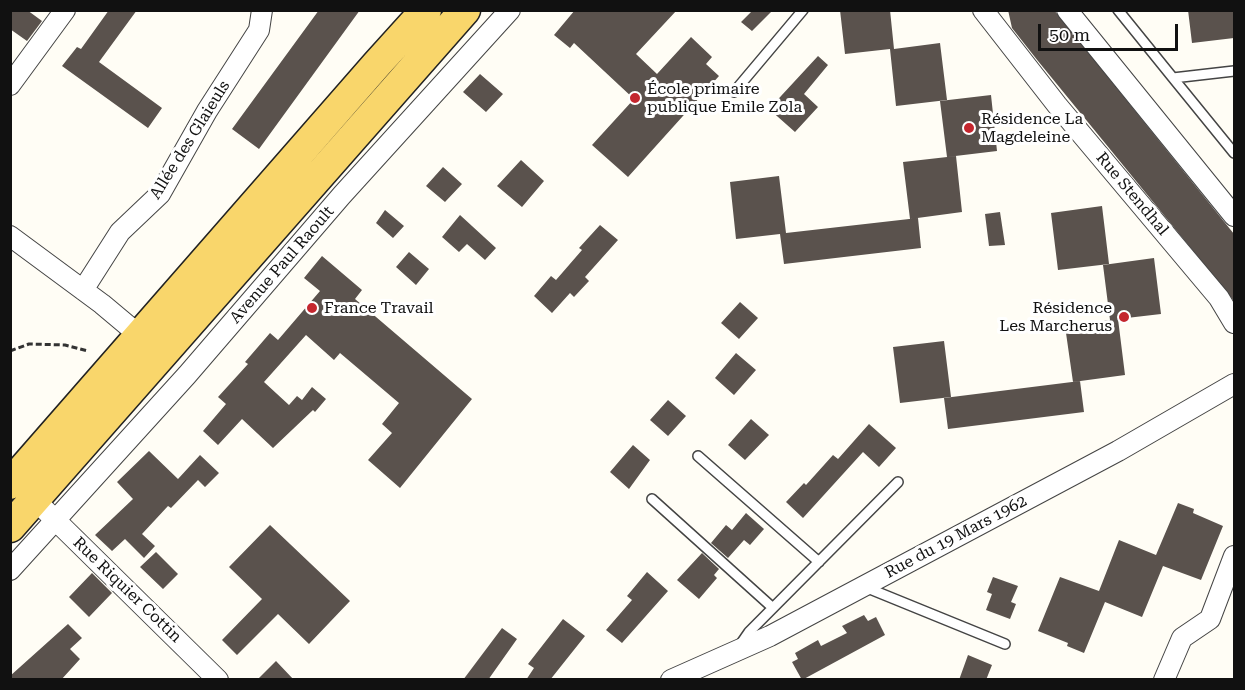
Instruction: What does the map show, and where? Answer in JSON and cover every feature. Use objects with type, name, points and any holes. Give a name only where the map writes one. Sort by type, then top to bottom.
[{"type":"main road","points":[[10,484],[426,10]]},
{"type":"main road","points":[[10,527],[34,506],[143,375],[465,10]]},
{"type":"main road","points":[[139,335],[174,340]]},
{"type":"main road","points":[[139,335],[143,375]]},
{"type":"main road","points":[[33,457],[34,506]]},
{"type":"street","points":[[10,85],[65,10]]},
{"type":"street","name":"Allée des Glaieuls","points":[[83,290],[120,232],[160,194],[207,111],[259,30],[262,10]]},
{"type":"street","name":"Avenue Paul Raoult","points":[[10,570],[34,506],[342,195],[510,10]]},
{"type":"street","name":"Rue Stendhal","points":[[982,10],[1057,105],[1219,298],[1234,323]]},
{"type":"street","points":[[1067,10],[1234,216]]},
{"type":"street","points":[[10,236],[139,335]]},
{"type":"street","name":"Rue du 19 Mars 1962","points":[[671,680],[706,673],[735,652],[1118,451],[1234,384]]},
{"type":"street","name":"Rue Riquier Cottin","points":[[34,506],[218,680]]},
{"type":"street","points":[[1164,680],[1182,638],[1210,619],[1234,556]]},
{"type":"lane","points":[[734,92],[803,10]]},
{"type":"lane","points":[[1118,10],[1234,153]]},
{"type":"lane","points":[[1173,78],[1234,71]]},
{"type":"lane","points":[[699,456],[819,562]]},
{"type":"lane","points":[[735,652],[749,632],[898,482]]},
{"type":"lane","points":[[652,499],[773,608]]},
{"type":"lane","points":[[863,586],[1005,644]]},
{"type":"path","points":[[10,351],[29,345],[65,345],[88,351]]},
{"type":"building","points":[[10,10],[27,10],[42,21],[27,41],[10,29]]},
{"type":"building","points":[[109,10],[137,10],[99,62],[162,108],[148,128],[62,66],[77,47],[81,49]]},
{"type":"building","points":[[319,10],[360,10],[259,149],[232,129]]},
{"type":"building","points":[[575,10],[677,10],[636,54],[657,74],[691,37],[712,57],[706,64],[719,76],[628,177],[592,145],[634,99],[574,43],[570,48],[554,35]]},
{"type":"building","points":[[753,10],[773,10],[752,31],[741,22]]},
{"type":"building","points":[[840,10],[890,10],[894,49],[940,43],[947,100],[896,106],[890,49],[845,54]]},
{"type":"building","points":[[1008,10],[1054,10],[1234,234],[1234,301],[1012,28]]},
{"type":"building","points":[[1188,10],[1234,10],[1234,38],[1192,43]]},
{"type":"building","points":[[818,56],[828,65],[804,94],[818,107],[795,132],[769,109]]},
{"type":"building","points":[[480,74],[503,94],[486,112],[463,92]]},
{"type":"building","points":[[991,95],[997,151],[947,157],[940,101]]},
{"type":"building","points":[[956,156],[962,212],[910,219],[903,162]]},
{"type":"building","points":[[521,160],[544,181],[522,207],[497,186]]},
{"type":"building","points":[[443,167],[462,184],[445,202],[426,186]]},
{"type":"building","points":[[779,176],[786,233],[918,218],[921,248],[784,264],[780,234],[736,239],[730,182]]},
{"type":"building","points":[[1102,206],[1109,264],[1058,270],[1051,213]]},
{"type":"building","points":[[385,210],[404,226],[393,238],[376,223]]},
{"type":"building","points":[[1000,212],[1005,245],[989,246],[985,214]]},
{"type":"building","points":[[460,215],[496,248],[485,260],[467,244],[459,252],[442,237]]},
{"type":"building","points":[[600,225],[618,240],[585,277],[589,281],[574,297],[570,293],[552,313],[534,296],[551,276],[556,280],[582,250],[579,248]]},
{"type":"building","points":[[409,252],[429,269],[416,285],[396,267]]},
{"type":"building","points":[[322,256],[362,290],[355,299],[472,399],[400,488],[368,460],[392,433],[382,424],[399,403],[340,353],[334,360],[306,335],[264,382],[289,405],[297,396],[302,400],[312,387],[326,399],[315,412],[313,410],[273,448],[242,419],[218,445],[203,431],[226,404],[218,397],[248,364],[245,362],[270,333],[278,340],[320,291],[304,278]]},
{"type":"building","points":[[1154,258],[1161,314],[1118,319],[1125,375],[1073,382],[1065,326],[1110,320],[1103,265]]},
{"type":"building","points":[[740,302],[758,318],[739,339],[721,323]]},
{"type":"building","points":[[944,341],[951,397],[900,403],[893,347]]},
{"type":"building","points":[[736,353],[756,370],[734,395],[715,378]]},
{"type":"building","points":[[1080,381],[1084,412],[948,429],[944,398]]},
{"type":"building","points":[[668,400],[686,416],[668,436],[650,420]]},
{"type":"building","points":[[751,419],[769,435],[745,460],[728,445]]},
{"type":"building","points":[[869,424],[896,448],[879,467],[863,452],[803,518],[786,502],[804,483],[806,485],[833,455],[838,459]]},
{"type":"building","points":[[633,445],[650,460],[629,489],[610,472]]},
{"type":"building","points":[[149,451],[178,479],[200,455],[219,473],[205,487],[198,480],[171,508],[168,506],[142,534],[155,546],[144,558],[125,539],[112,551],[95,535],[133,499],[117,482]]},
{"type":"building","points":[[1178,503],[1194,509],[1193,513],[1223,526],[1201,580],[1163,566],[1142,617],[1105,602],[1084,653],[1067,646],[1068,643],[1038,631],[1060,577],[1099,591],[1119,540],[1156,555]]},
{"type":"building","points":[[746,513],[764,529],[750,545],[744,540],[728,558],[711,543],[726,525],[732,530]]},
{"type":"building","points":[[270,525],[350,601],[309,644],[278,614],[237,655],[222,640],[262,599],[229,567]]},
{"type":"building","points":[[156,552],[178,574],[163,589],[140,567]]},
{"type":"building","points":[[702,553],[719,569],[714,575],[717,578],[699,599],[677,580]]},
{"type":"building","points":[[647,572],[668,591],[622,643],[606,630],[632,600],[627,596]]},
{"type":"building","points":[[92,573],[112,593],[89,617],[69,597]]},
{"type":"building","points":[[993,577],[1018,586],[1011,602],[1016,604],[1010,619],[986,610],[992,594],[987,592]]},
{"type":"building","points":[[864,615],[868,621],[876,617],[885,635],[802,680],[792,662],[798,659],[795,653],[818,640],[821,646],[847,633],[842,626]]},
{"type":"building","points":[[563,619],[585,636],[550,680],[526,680],[534,668],[528,664]]},
{"type":"building","points":[[68,624],[82,638],[70,649],[80,659],[61,680],[10,680],[10,676]]},
{"type":"building","points":[[502,628],[517,639],[488,680],[463,680]]},
{"type":"building","points":[[968,655],[992,665],[986,680],[959,680]]},
{"type":"building","points":[[276,661],[294,680],[257,680]]},
{"type":"place","name":"École primaire publique Emile Zola","points":[[635,98]]},
{"type":"place","name":"Résidence La Magdeleine","points":[[969,128]]},
{"type":"place","name":"France Travail","points":[[312,308]]},
{"type":"place","name":"Résidence Les Marcherus","points":[[1124,317]]}]
